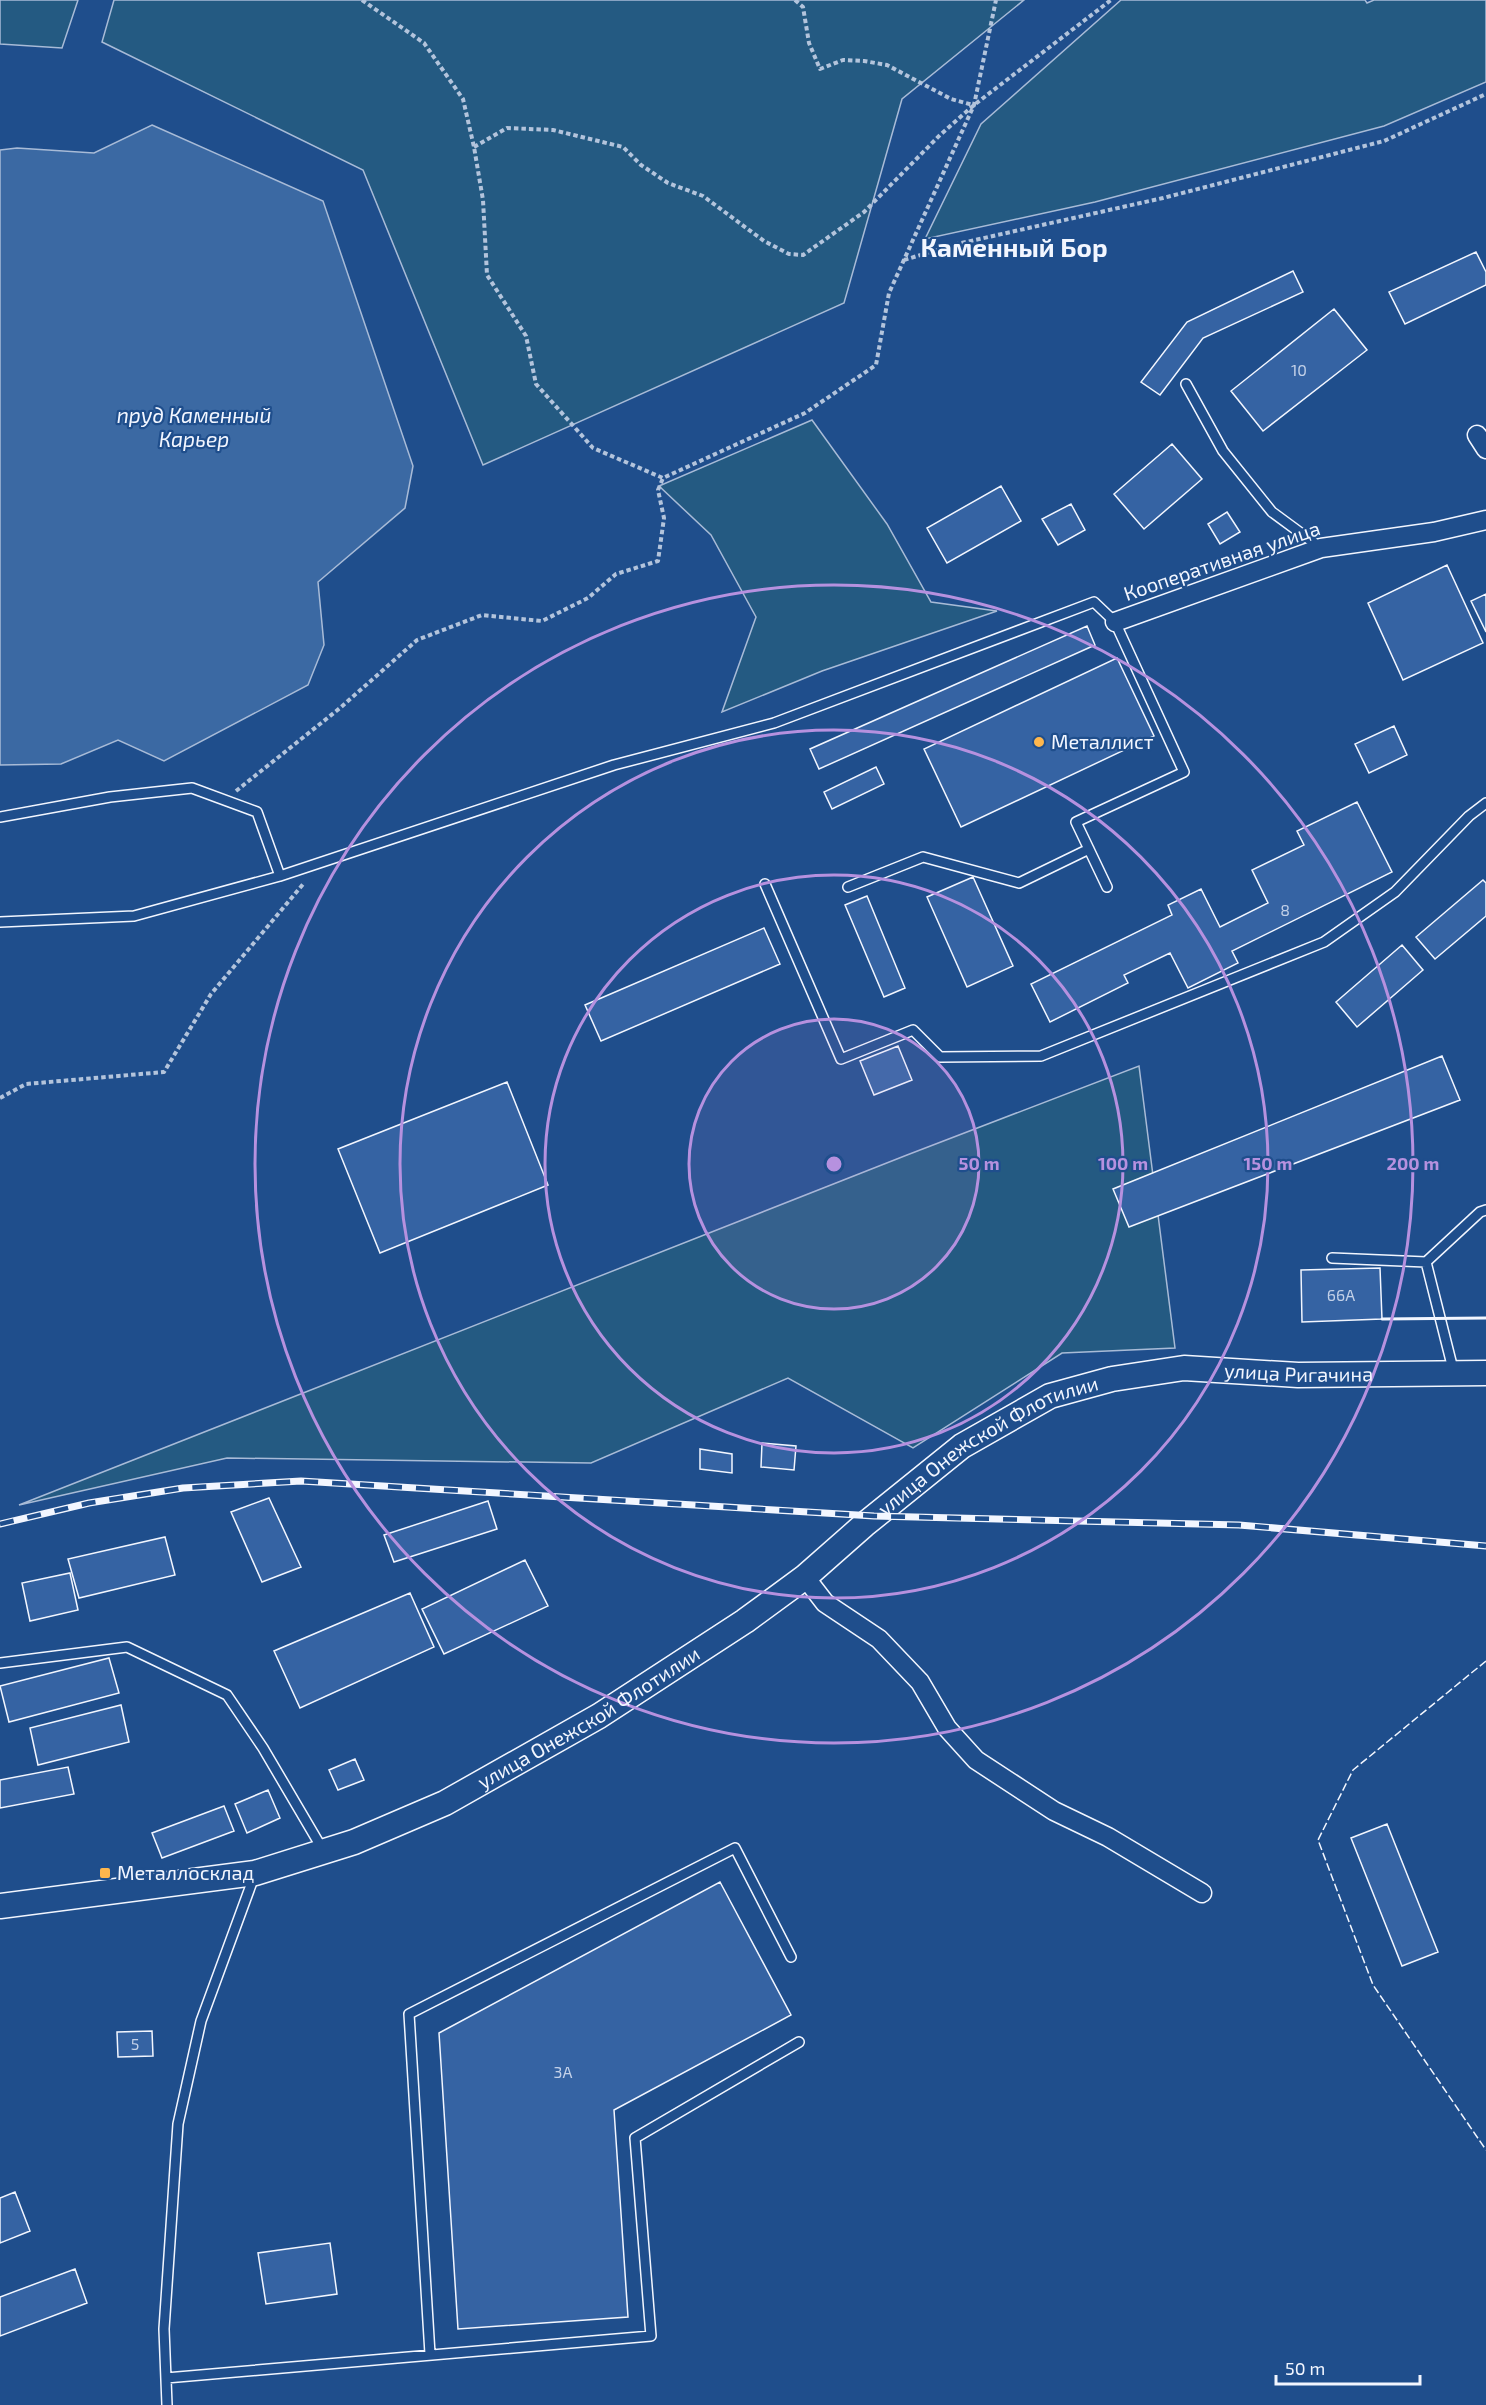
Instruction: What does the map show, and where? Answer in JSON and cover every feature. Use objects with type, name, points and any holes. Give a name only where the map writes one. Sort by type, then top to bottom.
[{"type":"main road","name":"улица Ригачина","points":[[1112,1379],[1184,1368],[1298,1375],[1486,1373]]},
{"type":"main road","name":"улица Онежской Флотилии","points":[[805,1577],[882,1510],[962,1446],[1050,1396],[1112,1379]]},
{"type":"main road","points":[[0,1906],[255,1873]]},
{"type":"street","name":"Кооперативная улица","points":[[1115,622],[1321,548],[1434,532],[1486,520]]},
{"type":"street","points":[[805,1577],[825,1603],[879,1639],[920,1682],[947,1728],[976,1760],[1054,1811],[1108,1837],[1202,1893]]},
{"type":"lane","points":[[1186,384],[1224,451],[1272,512],[1321,548]]},
{"type":"lane","points":[[0,922],[134,916],[280,876],[614,765],[774,723],[1094,602],[1115,622],[1184,772],[1076,822],[1107,887]]},
{"type":"lane","points":[[0,817],[110,797],[192,788],[257,812],[280,876]]},
{"type":"lane","points":[[765,884],[841,1059],[913,1030],[940,1057],[1041,1056],[1324,942],[1395,892],[1469,816],[1486,803]]},
{"type":"lane","points":[[848,887],[923,857],[1019,883],[1089,849]]},
{"type":"lane","points":[[1332,1258],[1426,1262],[1480,1212],[1486,1210]]},
{"type":"lane","points":[[1426,1262],[1454,1373]]},
{"type":"lane","points":[[167,2405],[164,2329],[178,2124],[201,2021],[255,1873],[354,1842],[445,1803],[599,1716],[745,1621],[805,1577]]},
{"type":"lane","points":[[0,1663],[127,1647],[227,1695],[263,1748],[324,1852]]},
{"type":"lane","points":[[430,2354],[408,2014],[735,1848],[791,1957]]},
{"type":"lane","points":[[166,2378],[651,2336],[635,2138],[799,2042]]},
{"type":"path","points":[[362,0],[424,43],[463,99],[483,200],[487,275],[526,336],[536,384],[593,448],[663,478]]},
{"type":"path","points":[[795,0],[802,7],[809,43],[820,69],[843,60],[887,65],[951,99],[974,105]]},
{"type":"path","points":[[230,802],[234,793],[340,708],[417,640],[482,615],[542,621],[588,598],[616,574],[658,561],[664,518],[658,490],[663,478],[805,413],[876,365],[888,293],[974,105],[996,0]]},
{"type":"path","points":[[474,147],[507,128],[553,130],[623,147],[641,165],[668,183],[703,196],[764,242],[789,254],[803,255],[864,212],[940,135],[974,105],[1111,0]]},
{"type":"path","points":[[904,260],[957,243],[1163,198],[1384,141],[1486,94]]},
{"type":"path","points":[[0,1098],[26,1084],[164,1072],[211,994],[320,862]]},
{"type":"shaded area","points":[[0,0],[78,0],[62,48],[0,44]]},
{"type":"shaded area","points":[[114,0],[1024,0],[902,99],[844,303],[483,465],[363,170],[102,42]]},
{"type":"shaded area","points":[[1121,0],[1365,0],[1367,3],[1374,0],[1486,0],[1486,82],[1384,126],[1095,202],[925,239],[981,124]]},
{"type":"shaded area","points":[[812,420],[887,524],[931,602],[997,611],[822,671],[722,712],[756,617],[711,535],[659,486]]},
{"type":"shaded area","points":[[1139,1066],[1175,1348],[1062,1353],[913,1448],[788,1378],[591,1463],[227,1458],[19,1505],[907,1155]]},
{"type":"water","name":"пруд Каменный Карьер","points":[[152,125],[323,201],[413,466],[405,508],[318,582],[324,645],[308,685],[164,761],[118,740],[61,764],[0,765],[0,150],[17,148],[94,153]]},
{"type":"building","points":[[1476,252],[1486,272],[1486,285],[1405,324],[1389,292]]},
{"type":"building","points":[[1293,271],[1303,292],[1203,338],[1160,395],[1141,382],[1187,322]]},
{"type":"building","points":[[1334,309],[1367,350],[1263,431],[1231,391]]},
{"type":"building","points":[[1172,444],[1202,479],[1144,529],[1114,494]]},
{"type":"building","points":[[1001,486],[1021,521],[947,563],[927,528]]},
{"type":"building","points":[[1071,504],[1085,530],[1058,545],[1042,519]]},
{"type":"building","points":[[1227,512],[1240,532],[1220,544],[1208,524]]},
{"type":"building","points":[[1447,565],[1483,643],[1403,680],[1368,603]]},
{"type":"building","points":[[1486,594],[1486,632],[1471,601]]},
{"type":"building","points":[[1087,626],[1095,645],[819,769],[810,749]]},
{"type":"building","name":"Металлист","points":[[1117,658],[1154,736],[961,827],[924,749]]},
{"type":"building","points":[[1394,726],[1407,755],[1369,773],[1355,744]]},
{"type":"building","points":[[876,767],[884,784],[832,809],[824,792]]},
{"type":"building","points":[[1357,802],[1392,872],[1232,951],[1238,963],[1188,988],[1170,953],[1124,975],[1128,983],[1050,1022],[1031,984],[1172,915],[1168,905],[1201,889],[1220,927],[1268,903],[1252,870],[1304,845],[1297,831]]},
{"type":"building","points":[[973,877],[1013,966],[967,987],[927,897]]},
{"type":"building","points":[[1483,880],[1486,883],[1486,916],[1435,959],[1416,937]]},
{"type":"building","points":[[867,896],[905,988],[884,997],[845,905]]},
{"type":"building","points":[[764,928],[780,964],[601,1041],[585,1005]]},
{"type":"building","points":[[1402,945],[1423,970],[1357,1027],[1336,1002]]},
{"type":"building","points":[[898,1046],[912,1080],[874,1095],[860,1061]]},
{"type":"building","points":[[1442,1056],[1460,1100],[1129,1227],[1113,1189]]},
{"type":"building","points":[[507,1082],[548,1185],[380,1253],[338,1149]]},
{"type":"building","points":[[1380,1268],[1382,1319],[1302,1322],[1301,1270]]},
{"type":"building","points":[[762,1443],[796,1446],[794,1470],[761,1467]]},
{"type":"building","points":[[700,1449],[732,1454],[732,1473],[700,1469]]},
{"type":"building","points":[[269,1498],[301,1567],[262,1582],[231,1512]]},
{"type":"building","points":[[488,1501],[497,1529],[394,1562],[384,1535]]},
{"type":"building","points":[[165,1537],[175,1575],[79,1598],[68,1559]]},
{"type":"building","points":[[525,1560],[548,1606],[444,1654],[422,1609]]},
{"type":"building","points":[[70,1573],[78,1610],[30,1621],[22,1583]]},
{"type":"building","points":[[410,1593],[434,1647],[300,1708],[274,1651]]},
{"type":"building","points":[[109,1658],[119,1693],[9,1722],[0,1686]]},
{"type":"building","points":[[121,1705],[129,1742],[38,1765],[30,1728]]},
{"type":"building","points":[[355,1759],[364,1780],[338,1790],[329,1770]]},
{"type":"building","points":[[68,1767],[74,1794],[0,1808],[0,1780]]},
{"type":"building","points":[[268,1790],[280,1818],[247,1833],[235,1804]]},
{"type":"building","points":[[224,1806],[234,1831],[162,1858],[152,1833]]},
{"type":"building","points":[[1387,1824],[1438,1952],[1402,1966],[1351,1838]]},
{"type":"building","points":[[720,1882],[791,2015],[614,2110],[628,2317],[458,2329],[439,2033]]},
{"type":"building","points":[[152,2031],[153,2056],[118,2057],[117,2032]]},
{"type":"building","points":[[15,2192],[30,2231],[0,2243],[0,2198]]},
{"type":"building","points":[[330,2243],[337,2294],[266,2304],[258,2253]]},
{"type":"building","points":[[75,2269],[87,2303],[0,2336],[0,2297]]},
{"type":"railway","points":[[0,1524],[89,1503],[183,1488],[301,1481],[874,1516],[1239,1525],[1486,1546]]},
{"type":"fence","points":[[1486,1661],[1353,1770],[1318,1840],[1373,1985],[1486,2150]]},
{"type":"wall","points":[[1382,1319],[1486,1318]]},
{"type":"place","name":"Металлист","points":[[1039,742]]},
{"type":"place","name":"Металлосклад","points":[[105,1873]]},
{"type":"district","name":"Каменный Бор","points":[[1014,248]]}]
